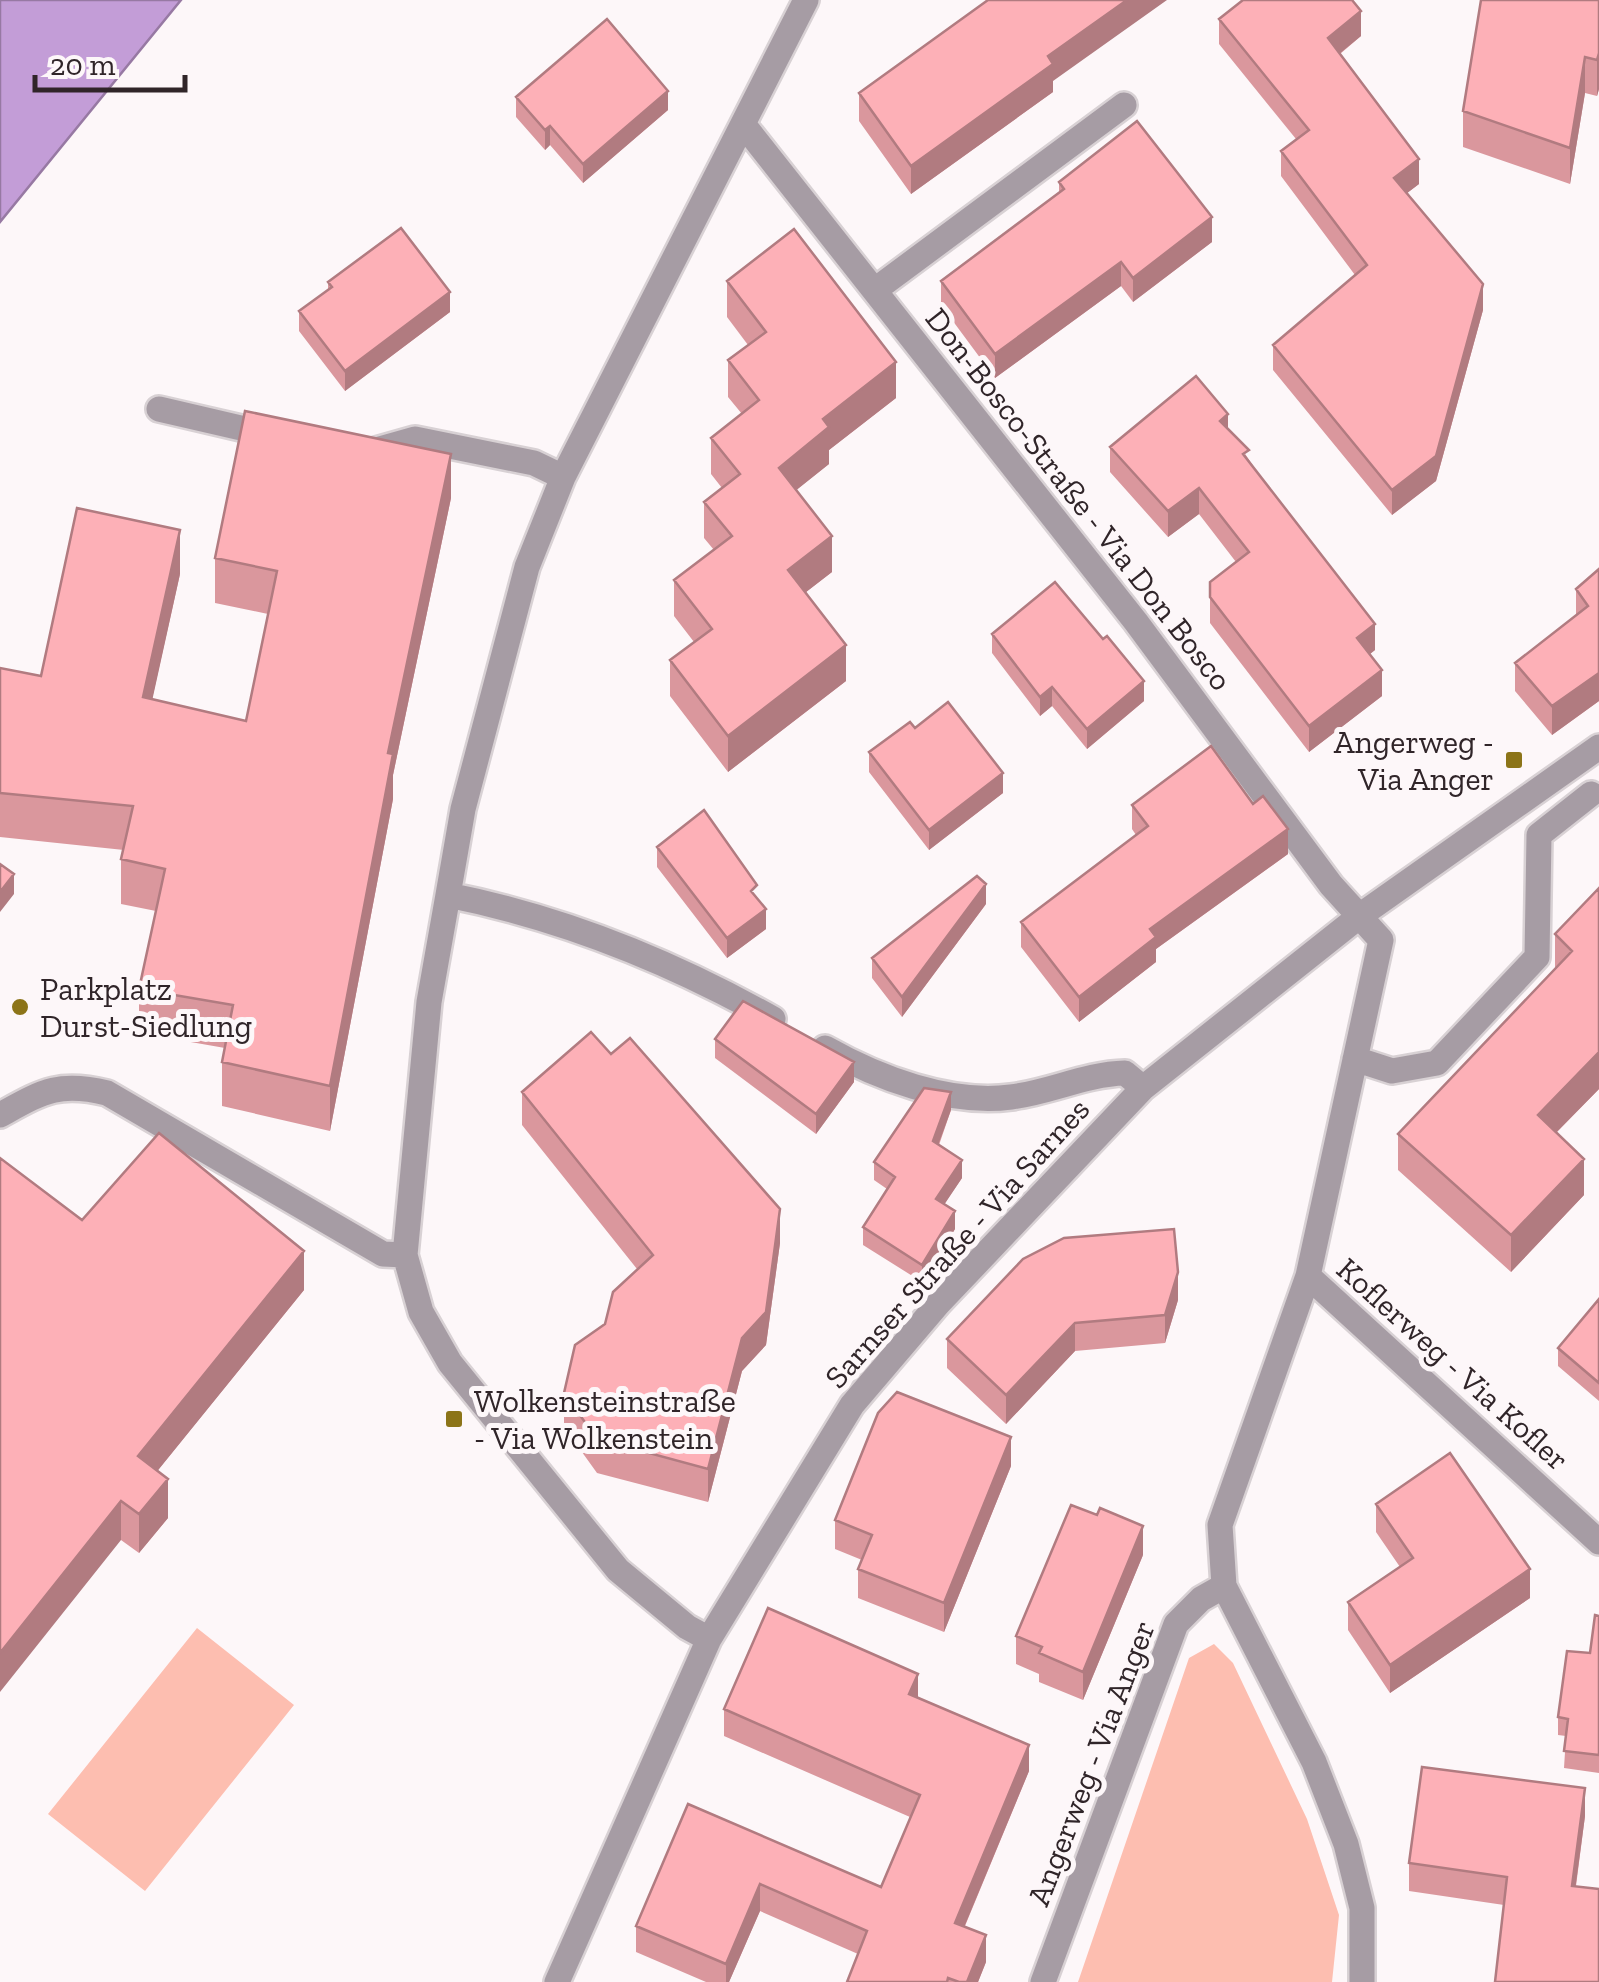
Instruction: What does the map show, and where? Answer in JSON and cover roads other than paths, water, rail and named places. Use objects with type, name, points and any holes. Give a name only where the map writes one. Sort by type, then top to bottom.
[{"type":"street","points":[[709,1640],[687,1627],[618,1570],[450,1363],[421,1312],[405,1255],[429,1002],[463,809],[528,567],[563,477],[806,0]]},
{"type":"street","points":[[875,290],[1124,104]]},
{"type":"street","name":"Don-Bosco-Straße - Via Don Bosco","points":[[743,124],[1136,622],[1331,885],[1361,915]]},
{"type":"street","points":[[159,409],[305,442]]},
{"type":"street","points":[[341,451],[360,455],[415,439],[534,463],[563,477]]},
{"type":"street","name":"Sarnser Straße - Via Sarnes","points":[[556,1982],[709,1640],[852,1405],[938,1304],[1143,1088],[1361,915],[1599,747]]},
{"type":"street","points":[[1356,1059],[1392,1071],[1437,1063],[1537,957],[1540,835],[1591,794]]},
{"type":"street","name":"Sarnser Straße - Via Sarnes","points":[[448,895],[590,931],[715,986],[855,1065],[932,1092],[1010,1097],[1094,1074],[1125,1073],[1143,1088]]},
{"type":"street","points":[[1361,915],[1380,940],[1308,1276],[1220,1525],[1224,1586],[1314,1762],[1346,1844],[1362,1908],[1362,1982]]},
{"type":"street","points":[[0,1114],[48,1089],[76,1086],[106,1093],[383,1254],[405,1255]]},
{"type":"street","name":"Koflerweg - Via Kofler","points":[[1308,1276],[1599,1542]]},
{"type":"street","name":"Angerweg - Via Anger","points":[[1043,1982],[1176,1624],[1201,1599],[1224,1586]]},
{"type":"place","name":"Angerweg - Via Anger","points":[[1514,760]]},
{"type":"place","name":"Parkplatz Durst-Siedlung","points":[[20,1007]]},
{"type":"place","name":"Wolkensteinstraße - Via Wolkenstein","points":[[454,1419]]}]
